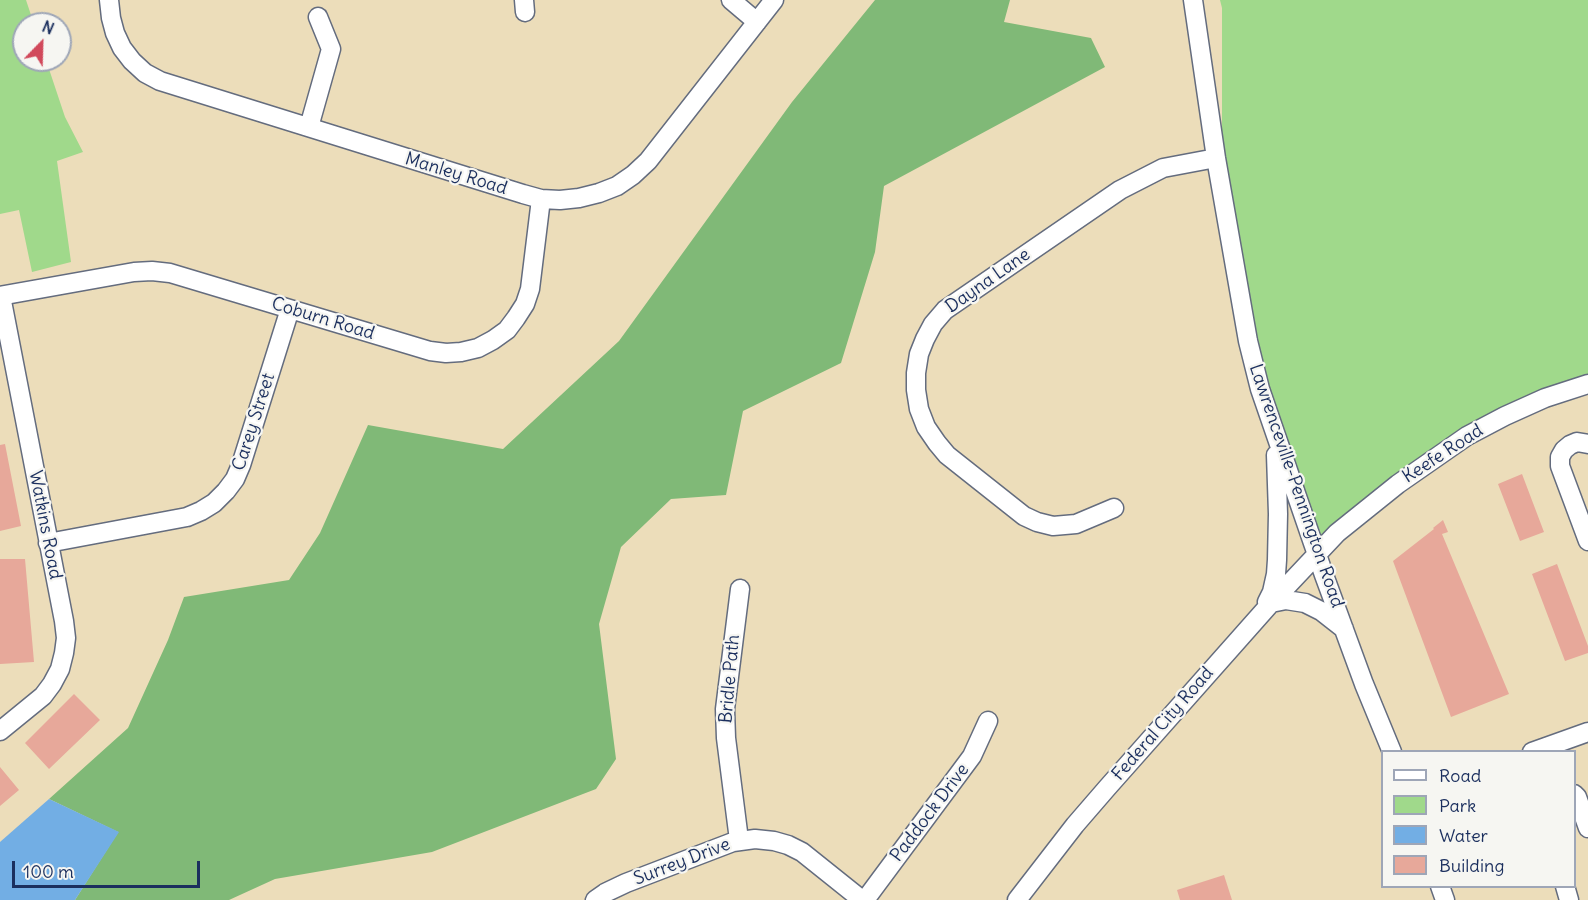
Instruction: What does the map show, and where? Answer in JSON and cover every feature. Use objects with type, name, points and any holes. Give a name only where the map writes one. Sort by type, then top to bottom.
[{"type":"street","name":"Manley Road","points":[[109,0],[115,33],[122,48],[145,73],[160,81],[541,199],[570,199],[599,193],[617,186],[633,175],[648,161],[774,0]]},
{"type":"street","points":[[731,0],[757,22]]},
{"type":"street","name":"Lawrenceville-Pennington Road","points":[[1193,0],[1216,158],[1248,341],[1260,388],[1316,554],[1391,750]]},
{"type":"street","points":[[309,127],[331,49],[318,17]]},
{"type":"street","name":"Dayna Lane","points":[[1114,508],[1076,524],[1053,525],[1037,522],[1024,516],[947,455],[926,427],[919,409],[916,390],[919,354],[933,324],[945,310],[1120,190],[1163,168],[1216,158]]},
{"type":"street","name":"Coburn Road","points":[[0,296],[134,272],[170,273],[430,351],[461,352],[478,348],[507,330],[525,304],[530,289],[541,199]]},
{"type":"street","name":"Watkins Road","points":[[0,296],[66,638],[60,669],[52,684],[43,696],[0,731]]},
{"type":"street","name":"Carey Street","points":[[48,543],[187,517],[214,503],[235,479],[242,465],[290,309]]},
{"type":"street","name":"Keefe Road","points":[[1316,554],[1356,516],[1467,436],[1545,398],[1588,384]]},
{"type":"street","points":[[1265,609],[1276,574],[1278,514],[1275,435]]},
{"type":"street","points":[[1588,444],[1577,442],[1570,445],[1560,457],[1560,466],[1588,541]]},
{"type":"street","name":"Federal City Road","points":[[1017,900],[1075,825],[1316,554]]},
{"type":"street","name":"Bridle Path","points":[[739,840],[726,738],[725,709],[740,590]]},
{"type":"street","points":[[1265,609],[1286,600],[1305,603],[1321,610],[1344,630]]},
{"type":"street","name":"Paddock Drive","points":[[864,900],[972,756],[988,721]]},
{"type":"street","points":[[1538,750],[1588,732]]},
{"type":"street","points":[[1576,797],[1588,828]]},
{"type":"street","name":"Surrey Drive","points":[[594,900],[626,883],[739,840],[755,839],[789,845],[802,852],[864,900]]},
{"type":"green space","points":[[0,0],[26,0],[30,12],[12,12],[12,72],[50,72],[65,117],[83,152],[57,161],[71,262],[32,272],[19,210],[0,214]]},
{"type":"green space","points":[[875,0],[1010,0],[1004,22],[1091,38],[1105,67],[884,186],[875,252],[841,363],[743,411],[726,495],[671,499],[621,547],[599,624],[616,759],[596,789],[432,852],[275,879],[229,900],[75,900],[118,832],[49,799],[128,728],[168,640],[184,597],[289,580],[320,533],[368,425],[503,449],[619,341],[792,102]]},
{"type":"green space","points":[[1220,0],[1588,0],[1588,380],[1542,395],[1319,545],[1263,378],[1222,147],[1222,8]]},
{"type":"water","points":[[49,799],[119,832],[75,900],[0,900],[0,842]]},
{"type":"building","points":[[5,444],[21,526],[0,531],[0,445]]},
{"type":"building","points":[[1522,474],[1544,532],[1520,541],[1498,484]]},
{"type":"building","points":[[1443,520],[1448,532],[1442,534],[1509,694],[1451,717],[1393,561]]},
{"type":"building","points":[[0,559],[25,559],[34,662],[0,664]]},
{"type":"building","points":[[1557,564],[1588,646],[1588,653],[1565,661],[1532,574]]},
{"type":"building","points":[[74,694],[100,720],[49,769],[25,743]]},
{"type":"building","points":[[0,767],[19,790],[0,806]]},
{"type":"building","points":[[1224,875],[1232,900],[1180,900],[1177,890]]}]
